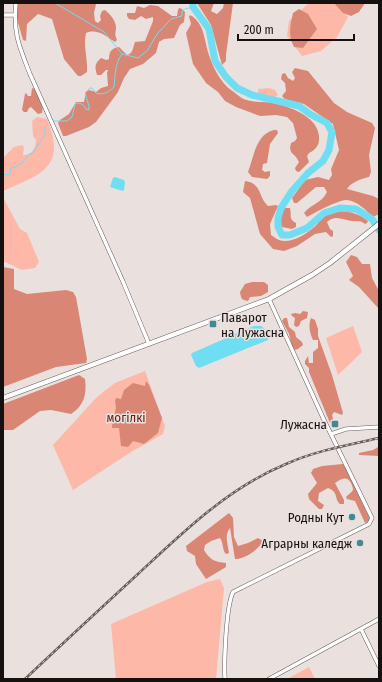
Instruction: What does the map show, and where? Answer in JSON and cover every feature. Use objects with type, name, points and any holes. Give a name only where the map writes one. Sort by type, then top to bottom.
[{"type":"main road","points":[[3,398],[269,299],[312,275],[379,224]]},
{"type":"street","points":[[16,3],[15,28],[18,44],[149,344]]},
{"type":"street","points":[[3,15],[15,15]]},
{"type":"street","points":[[225,679],[227,633],[233,592],[369,524],[372,518],[331,434],[269,299]]},
{"type":"street","points":[[331,434],[346,429],[379,427]]},
{"type":"street","points":[[269,679],[379,620]]},
{"type":"street","points":[[361,629],[379,666]]},
{"type":"green space","points":[[17,3],[113,3],[96,4],[94,13],[95,21],[98,23],[101,20],[100,16],[102,11],[105,10],[111,16],[116,25],[115,34],[117,40],[115,42],[105,35],[94,31],[86,33],[85,43],[87,72],[81,76],[78,76],[64,59],[52,19],[38,14],[27,24],[26,41],[23,40],[17,19]]},
{"type":"green space","points":[[197,3],[214,3],[211,11],[217,14],[223,8],[224,3],[233,3],[226,61],[222,65],[211,25]]},
{"type":"green space","points":[[309,3],[335,3],[348,17],[337,37],[321,51],[302,56],[287,36],[289,21]]},
{"type":"green space","points":[[334,3],[365,3],[359,12],[351,16],[343,13]]},
{"type":"green space","points":[[150,5],[158,6],[172,16],[177,16],[179,8],[185,12],[184,22],[180,25],[174,38],[164,39],[159,42],[156,53],[143,64],[130,69],[118,92],[96,122],[89,127],[63,136],[58,123],[69,114],[76,102],[84,102],[86,92],[89,90],[96,92],[101,88],[108,86],[108,70],[101,75],[97,75],[97,62],[101,58],[106,60],[109,59],[111,50],[114,48],[119,47],[127,55],[132,50],[135,42],[145,41],[153,21],[153,17],[146,19],[141,16],[135,20],[129,19],[127,13],[135,13],[137,6],[144,8]]},
{"type":"green space","points":[[299,9],[308,14],[317,29],[303,48],[294,47],[290,34],[293,13]]},
{"type":"green space","points":[[190,15],[199,23],[209,55],[217,74],[227,87],[245,99],[273,103],[291,108],[311,120],[316,126],[319,140],[318,144],[307,156],[309,162],[299,172],[296,171],[295,168],[299,162],[291,152],[290,148],[291,143],[297,138],[293,123],[287,117],[276,115],[260,116],[236,107],[225,101],[218,92],[206,83],[193,64],[186,33],[191,24],[189,17]]},
{"type":"green space","points":[[295,68],[308,71],[334,103],[347,112],[372,123],[375,128],[369,155],[371,172],[369,177],[354,183],[347,189],[379,199],[379,214],[373,217],[357,204],[350,200],[346,200],[332,204],[307,217],[304,213],[325,196],[327,192],[324,187],[316,187],[297,203],[294,203],[292,198],[305,180],[318,177],[329,180],[332,175],[331,169],[339,150],[333,124],[304,104],[285,99],[282,96],[286,91],[285,83],[281,79],[282,74],[285,73],[288,78],[293,81],[295,78],[292,72]]},
{"type":"green space","points":[[32,88],[35,89],[41,101],[43,107],[42,113],[38,114],[31,107],[27,112],[22,110],[25,94],[26,93],[28,96],[31,96]]},
{"type":"green space","points":[[269,88],[275,90],[278,95],[275,97],[258,93],[258,89]]},
{"type":"green space","points":[[37,117],[47,119],[54,148],[52,158],[47,167],[39,173],[3,191],[3,158],[14,147],[22,145],[24,147],[23,155],[31,153],[36,140],[33,136],[32,121]]},
{"type":"green space","points":[[277,130],[278,133],[270,144],[267,163],[263,164],[262,170],[265,172],[270,171],[270,176],[267,179],[252,177],[248,172],[256,146],[263,136]]},
{"type":"green space","points":[[245,181],[254,184],[257,187],[268,206],[278,206],[270,224],[271,235],[279,240],[288,241],[302,236],[310,231],[324,217],[335,212],[340,211],[352,213],[368,221],[365,224],[333,218],[327,222],[330,229],[333,231],[333,236],[331,237],[326,232],[315,234],[297,246],[284,251],[273,249],[260,234],[250,198],[243,192]]},
{"type":"green space","points":[[3,199],[20,229],[27,233],[39,262],[35,268],[22,270],[3,261]]},
{"type":"green space","points":[[285,208],[290,208],[291,218],[296,223],[296,227],[292,229],[282,227],[281,224],[282,213]]},
{"type":"green space","points":[[351,255],[357,257],[362,264],[370,264],[372,278],[379,291],[379,309],[359,287],[349,280],[353,276],[346,262]]},
{"type":"green space","points":[[3,267],[14,269],[14,289],[27,294],[66,290],[73,292],[76,297],[87,359],[86,363],[56,367],[3,387]]},
{"type":"green space","points":[[252,282],[264,282],[268,285],[268,292],[261,296],[250,297],[248,301],[244,300],[241,297],[240,292],[245,284]]},
{"type":"green space","points":[[303,311],[308,312],[307,318],[301,321],[299,326],[296,327],[294,325],[295,318],[291,314],[300,314]]},
{"type":"green space","points":[[284,318],[287,318],[289,327],[295,332],[296,337],[302,342],[303,345],[298,349],[295,350],[292,346],[289,334],[282,321]]},
{"type":"green space","points":[[311,318],[315,320],[318,329],[318,336],[332,375],[343,413],[342,415],[334,412],[332,415],[334,422],[333,424],[330,423],[309,372],[309,368],[305,364],[308,356],[309,363],[313,363],[313,352],[318,348],[318,340],[313,340],[310,332]]},
{"type":"green space","points":[[353,326],[362,352],[338,375],[326,338]]},
{"type":"green space","name":"могілкі","points":[[145,371],[165,426],[163,434],[131,452],[73,490],[53,445],[97,397],[115,383]]},
{"type":"green space","points":[[79,375],[85,379],[85,395],[82,403],[71,414],[51,410],[40,411],[13,430],[3,430],[3,404]]},
{"type":"green space","points":[[146,381],[162,418],[158,433],[144,444],[133,441],[128,447],[121,446],[119,428],[112,428],[116,408],[116,398],[121,399],[124,390],[133,383],[145,386]]},
{"type":"green space","points":[[378,447],[379,456],[359,455],[359,453],[373,450]]},
{"type":"green space","points":[[343,464],[369,517],[369,521],[365,523],[355,501],[347,499],[346,497],[353,490],[348,479],[341,479],[335,483],[344,500],[344,504],[340,504],[338,502],[334,491],[328,488],[319,493],[318,501],[324,505],[322,509],[319,509],[309,499],[308,494],[317,483],[311,473],[313,469],[322,466]]},
{"type":"green space","points":[[229,513],[233,518],[234,537],[238,546],[258,538],[263,541],[258,548],[251,553],[239,559],[235,559],[230,528],[227,534],[229,553],[226,554],[223,549],[220,538],[205,545],[204,550],[208,556],[216,561],[226,563],[226,567],[206,579],[196,564],[195,556],[187,551],[186,546]]},
{"type":"green space","points":[[220,579],[224,588],[216,679],[116,679],[111,624],[207,582]]},
{"type":"green space","points":[[309,667],[315,679],[287,679]]},
{"type":"water","points":[[115,177],[124,180],[125,183],[123,191],[110,187],[113,178]]},
{"type":"water","points":[[254,326],[261,326],[264,329],[268,334],[268,340],[199,368],[196,366],[191,355],[192,353]]},
{"type":"waterway","points":[[55,3],[104,32],[122,54]]},
{"type":"waterway","points":[[193,3],[193,7],[209,29],[215,61],[226,77],[237,88],[252,95],[299,106],[327,123],[332,132],[329,150],[323,161],[308,173],[292,191],[281,208],[278,218],[278,227],[282,235],[290,235],[307,228],[324,213],[340,208],[356,209],[372,219],[379,230]]},
{"type":"waterway","points":[[54,121],[67,121],[72,117],[75,104],[78,103],[82,104],[89,110],[85,93],[92,88],[96,93],[103,94],[114,87],[117,65],[122,54],[138,58],[147,51],[157,34],[171,19],[182,16],[182,11],[193,7]]},
{"type":"waterway","points":[[3,175],[10,174],[11,168],[21,163],[28,155],[33,153],[45,134],[45,127],[48,124]]},
{"type":"railway","points":[[25,679],[189,527],[245,485],[265,474],[308,455],[379,438]]},
{"type":"place","name":"Паварот на Лужасна","points":[[213,324]]},
{"type":"place","name":"Лужасна","points":[[335,424]]},
{"type":"place","name":"Родны Кут","points":[[352,517]]},
{"type":"place","name":"Аграрны каледж","points":[[360,543]]}]
